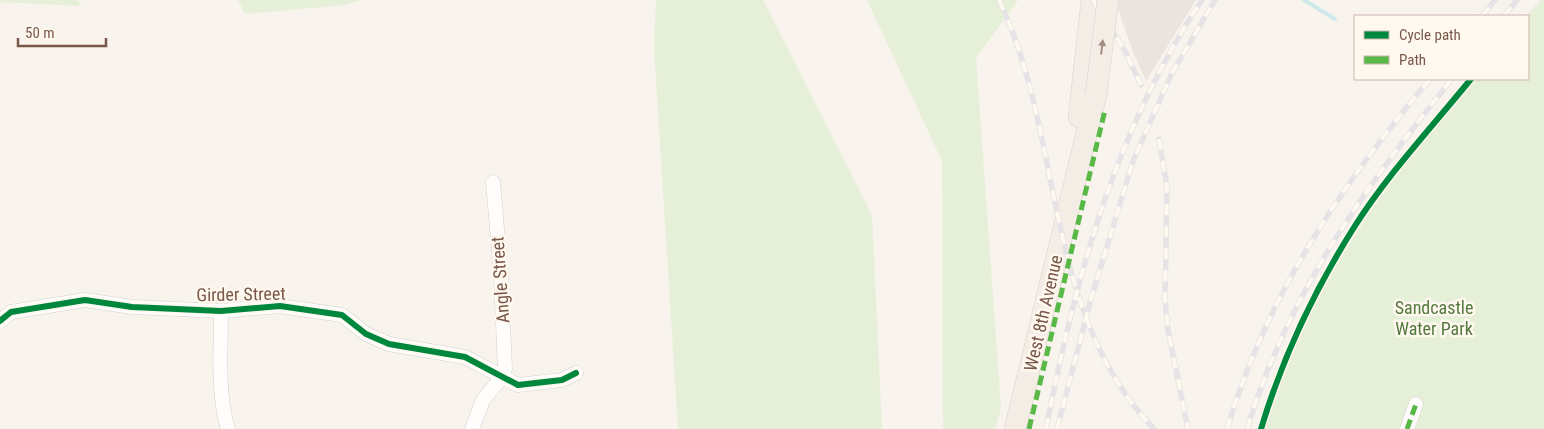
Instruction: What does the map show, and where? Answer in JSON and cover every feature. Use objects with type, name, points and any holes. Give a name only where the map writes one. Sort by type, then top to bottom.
[{"type":"main road","points":[[1089,94],[1092,0]]},
{"type":"main road","points":[[1089,94],[1108,0]]},
{"type":"main road","name":"West 8th Avenue","points":[[1015,429],[1070,197],[1089,94]]},
{"type":"street","name":"Angle Street","points":[[493,182],[501,276],[505,369],[502,377]]},
{"type":"street","name":"Girder Street","points":[[0,321],[12,312],[84,300],[132,307],[221,312],[280,306],[342,315],[366,334],[389,344],[459,355],[502,377]]},
{"type":"street","points":[[221,312],[220,376],[224,414],[228,429]]},
{"type":"street","points":[[472,429],[483,400],[502,377],[518,385],[562,380],[576,372]]},
{"type":"street","points":[[1407,429],[1416,404]]},
{"type":"shaded area","points":[[1115,0],[1196,0],[1146,81],[1133,52]]},
{"type":"green space","points":[[0,0],[78,0],[81,6],[0,2]]},
{"type":"green space","points":[[238,0],[360,0],[345,5],[245,14]]},
{"type":"green space","points":[[656,0],[763,0],[872,215],[882,429],[678,429],[654,47]]},
{"type":"green space","points":[[867,0],[1018,0],[976,58],[1001,408],[995,429],[943,429],[942,161]]},
{"type":"green space","name":"Sandcastle Water Park","points":[[1541,0],[1544,0],[1544,429],[1265,429],[1273,402],[1305,324],[1345,250],[1386,188],[1474,80],[1529,80],[1529,15],[1527,15]]},
{"type":"waterway","points":[[1304,0],[1335,19]]},
{"type":"railway","points":[[999,0],[1020,53],[1035,109],[1073,278],[1092,332],[1118,383],[1154,429]]},
{"type":"railway","points":[[1093,0],[1125,51],[1141,85]]},
{"type":"railway","points":[[1046,429],[1085,261],[1122,152],[1145,100],[1172,49],[1202,0]]},
{"type":"railway","points":[[1057,429],[1091,299],[1133,161],[1172,73],[1215,0]]},
{"type":"railway","points":[[1483,15],[1495,0]]},
{"type":"railway","points":[[1505,15],[1517,0]]},
{"type":"railway","points":[[1227,429],[1263,333],[1285,287],[1337,201],[1397,119],[1429,80]]},
{"type":"railway","points":[[1247,429],[1264,380],[1284,333],[1307,287],[1332,244],[1389,160],[1451,80]]},
{"type":"railway","points":[[1159,139],[1167,187],[1165,299],[1168,330],[1188,429]]},
{"type":"marked path","points":[[1029,429],[1105,110]]},
{"type":"marked path","points":[[1407,429],[1416,404]]},
{"type":"cycle path","points":[[1261,429],[1269,403],[1300,326],[1325,277],[1353,229],[1380,190],[1470,80]]},
{"type":"cycle path","points":[[0,321],[11,312],[85,300],[132,307],[221,311],[280,306],[342,315],[366,334],[389,344],[465,357],[518,385],[562,380],[576,373]]}]
